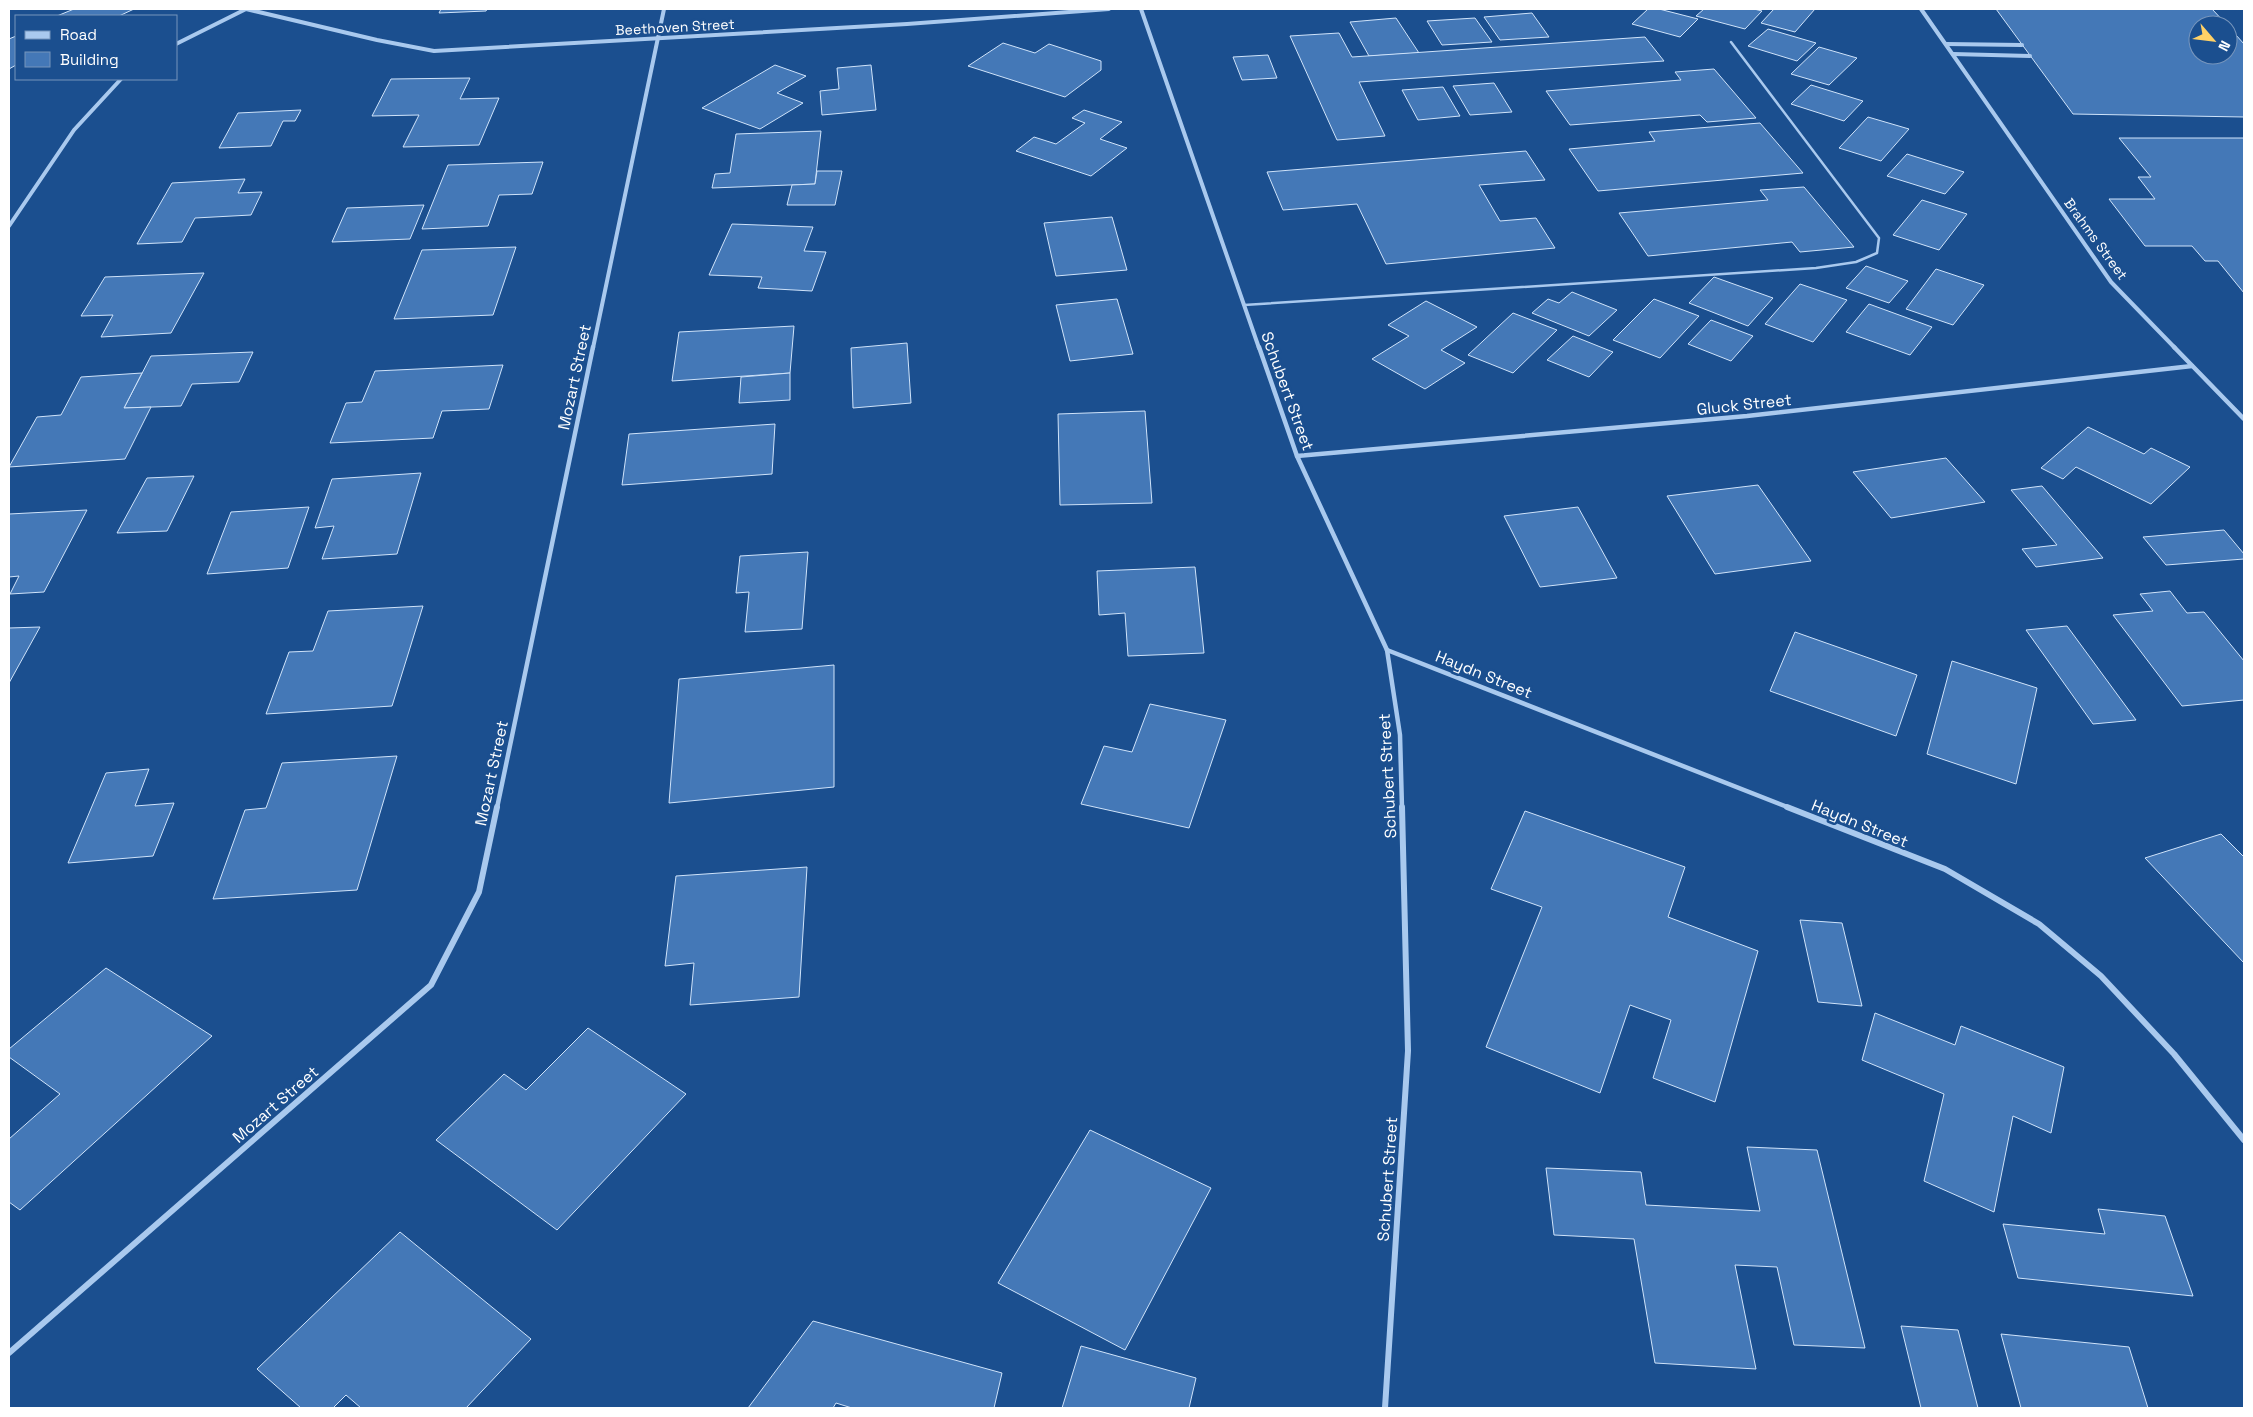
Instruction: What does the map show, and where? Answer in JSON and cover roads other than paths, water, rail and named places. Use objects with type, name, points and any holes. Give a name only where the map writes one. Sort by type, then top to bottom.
[{"type":"street","name":"Beethoven Street","points":[[246,9],[377,40],[434,51],[907,24],[1109,9]]},
{"type":"street","points":[[178,43],[246,9]]},
{"type":"street","name":"Mozart Street","points":[[9,1353],[431,985],[479,892],[664,9]]},
{"type":"street","name":"Schubert Street","points":[[1141,9],[1297,456],[1388,650],[1400,735],[1408,1051],[1385,1408]]},
{"type":"street","name":"Brahms Street","points":[[1921,9],[2111,282],[2244,419]]},
{"type":"street","points":[[1946,44],[2022,45]]},
{"type":"street","points":[[1953,54],[2030,56]]},
{"type":"street","points":[[9,226],[51,162],[101,96],[119,80]]},
{"type":"street","name":"Gluck Street","points":[[1297,456],[1747,416],[2192,366]]},
{"type":"street","name":"Haydn Street","points":[[1388,650],[1945,869],[2039,924],[2101,976],[2174,1054],[2244,1140]]},
{"type":"lane","points":[[1244,305],[1816,268],[1856,262],[1877,252],[1879,238],[1731,42]]}]
